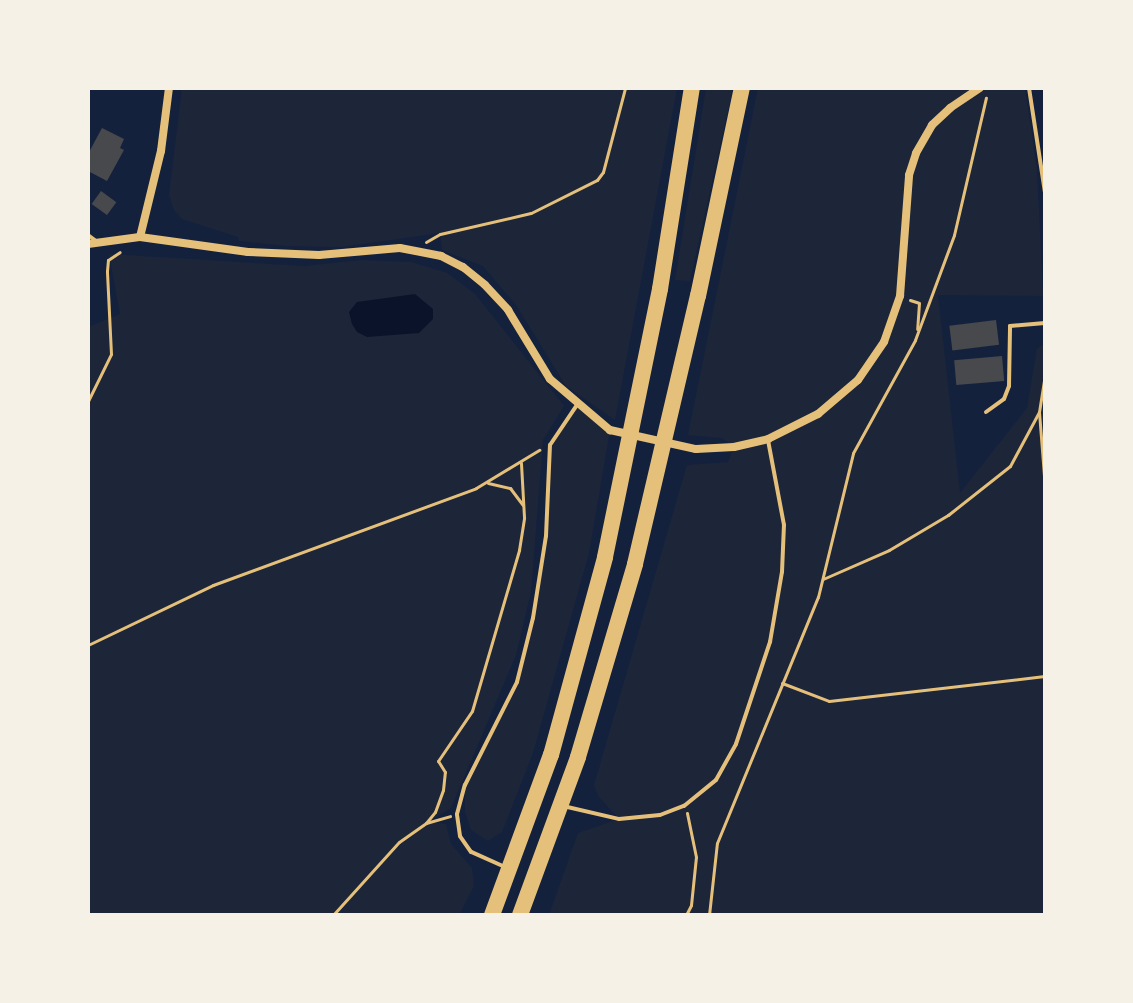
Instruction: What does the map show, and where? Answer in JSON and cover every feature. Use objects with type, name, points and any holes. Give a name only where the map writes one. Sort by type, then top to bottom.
[{"type":"highway","points":[[492,915],[551,755],[584,645],[660,289],[692,88]]},
{"type":"highway","points":[[520,915],[561,806],[610,653],[657,473],[742,88]]},
{"type":"street","points":[[140,237],[161,151],[169,88]]},
{"type":"street","points":[[88,244],[140,237],[248,252],[319,255],[418,250],[463,267],[485,285],[508,310],[550,379],[610,430],[696,449],[734,447],[768,439],[818,414],[858,380],[884,342],[899,297],[909,175],[916,153],[932,125],[950,108],[980,88]]},
{"type":"lane","points":[[1029,88],[1045,193]]},
{"type":"lane","points":[[88,235],[98,242]]},
{"type":"lane","points":[[986,412],[1004,399],[1009,386],[1010,326],[1045,323]]},
{"type":"lane","points":[[510,870],[471,852],[460,836],[457,814],[465,785],[517,682],[546,536],[550,445],[577,405]]},
{"type":"lane","points":[[561,806],[619,819],[660,815],[684,806],[716,780],[736,744],[770,642],[782,572],[784,525],[768,439]]},
{"type":"path","points":[[418,250],[440,234],[531,213],[597,180],[603,172],[625,88]]},
{"type":"path","points":[[709,915],[717,843],[823,579],[853,453],[915,340],[954,235],[988,88]]},
{"type":"path","points":[[88,401],[111,354],[108,260],[140,237]]},
{"type":"path","points":[[899,297],[919,303],[915,340]]},
{"type":"path","points":[[1045,373],[1039,412],[1045,489]]},
{"type":"path","points":[[823,579],[889,550],[948,515],[1010,466],[1039,412]]},
{"type":"path","points":[[88,645],[213,585],[484,483],[550,445]]},
{"type":"path","points":[[333,915],[399,842],[426,823],[435,812],[443,790],[445,772],[438,761],[472,711],[519,550],[523,506],[521,462]]},
{"type":"path","points":[[484,483],[499,483],[510,488],[523,506]]},
{"type":"path","points":[[782,683],[829,701],[1045,676]]},
{"type":"path","points":[[684,806],[696,857],[691,905],[686,915]]},
{"type":"path","points":[[426,823],[457,814]]},
{"type":"shaded area","points":[[182,88],[677,88],[615,420],[566,386],[516,305],[483,266],[442,250],[440,233],[341,247],[286,246],[239,241],[238,237],[182,219],[174,210],[169,195]]},
{"type":"shaded area","points":[[706,88],[733,88],[690,281],[675,280]]},
{"type":"shaded area","points":[[758,88],[1025,88],[1037,170],[1043,296],[938,295],[960,493],[1027,408],[1037,349],[1045,343],[1045,915],[549,915],[578,833],[619,819],[599,797],[594,785],[687,465],[728,462],[734,447],[722,438],[688,435]]},
{"type":"shaded area","points":[[109,254],[305,266],[362,260],[411,262],[447,273],[475,294],[564,406],[543,440],[531,592],[516,655],[451,808],[428,822],[446,824],[451,844],[472,868],[474,886],[459,915],[88,915],[88,327],[120,314]]},
{"type":"shaded area","points":[[415,294],[433,309],[433,319],[419,333],[367,337],[357,332],[352,324],[349,312],[357,302]]},
{"type":"shaded area","points":[[577,405],[610,430],[589,553],[533,753],[502,832],[488,841],[471,830],[465,812],[465,785],[517,682],[533,618],[546,536],[550,445]]},
{"type":"building","points":[[102,128],[124,139],[120,148],[124,150],[107,181],[88,171],[88,154]]},
{"type":"building","points":[[101,191],[116,202],[107,215],[92,204]]},
{"type":"building","points":[[996,320],[999,345],[952,351],[949,326]]},
{"type":"building","points":[[1002,356],[1004,381],[956,385],[954,360]]}]
